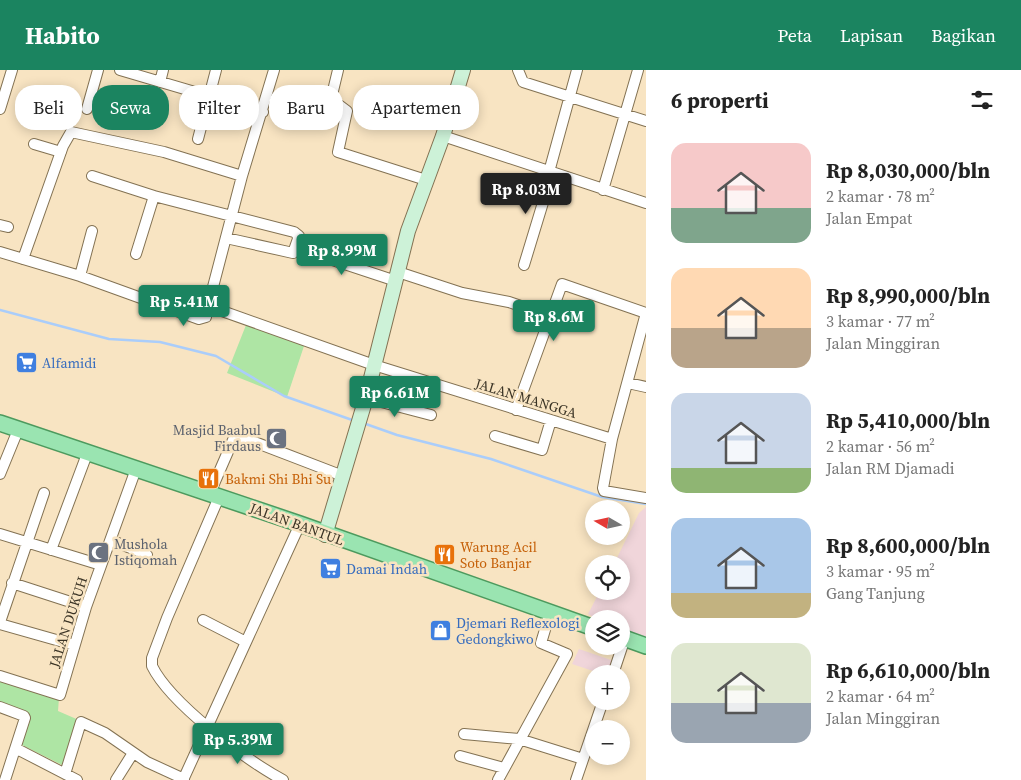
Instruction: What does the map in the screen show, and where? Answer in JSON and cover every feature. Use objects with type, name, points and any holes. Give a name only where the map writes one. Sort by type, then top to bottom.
[{"type":"main road","name":"JALAN BANTUL","points":[[0,424],[300,524],[585,625]]},
{"type":"main road","points":[[630,640],[646,646]]},
{"type":"street","points":[[0,109],[12,70]]},
{"type":"street","points":[[87,109],[98,70]]},
{"type":"street","points":[[120,70],[179,87]]},
{"type":"street","points":[[160,82],[164,70]]},
{"type":"street","points":[[212,85],[216,70]]},
{"type":"street","points":[[1,256],[23,258],[80,276],[199,319],[206,317],[231,215],[274,70]]},
{"type":"street","points":[[338,70],[331,99],[346,109],[347,114],[338,152],[426,180]]},
{"type":"street","points":[[325,534],[366,398],[408,230],[443,136],[463,70]]},
{"type":"street","points":[[518,70],[523,82],[646,121]]},
{"type":"street","points":[[524,265],[576,70]]},
{"type":"street","points":[[603,190],[638,70]]},
{"type":"street","points":[[259,111],[263,112]]},
{"type":"street","points":[[198,139],[200,130]]},
{"type":"street","points":[[23,258],[68,135],[75,132],[164,152],[242,176]]},
{"type":"street","points":[[443,136],[646,204]]},
{"type":"street","points":[[34,144],[61,152]]},
{"type":"street","points":[[92,176],[154,196],[297,233],[299,236],[296,248],[291,253],[226,238]]},
{"type":"street","points":[[136,254],[154,196]]},
{"type":"street","points":[[80,276],[92,231]]},
{"type":"street","points":[[296,248],[462,293],[509,302],[550,316]]},
{"type":"street","points":[[516,410],[560,285],[564,283],[646,313],[612,439],[603,490],[646,498]]},
{"type":"street","name":"JALAN MANGGA","points":[[208,306],[374,365],[612,439]]},
{"type":"street","points":[[628,383],[646,387]]},
{"type":"street","points":[[366,398],[432,415]]},
{"type":"street","points":[[495,436],[542,450],[551,420]]},
{"type":"street","points":[[0,474],[18,430]]},
{"type":"street","points":[[283,780],[207,726],[175,697],[153,669],[152,662],[215,495],[233,440],[239,436],[343,476]]},
{"type":"street","points":[[51,550],[87,454]]},
{"type":"street","name":"JALAN DUKUH","points":[[0,676],[54,695],[60,694],[86,607],[136,469]]},
{"type":"street","points":[[44,493],[0,623],[74,646]]},
{"type":"street","points":[[65,774],[81,722],[105,733],[133,753],[184,779],[300,524]]},
{"type":"street","points":[[0,534],[101,565]]},
{"type":"street","points":[[111,540],[147,555]]},
{"type":"street","points":[[12,583],[86,607]]},
{"type":"street","points":[[498,780],[567,654],[541,643],[550,613]]},
{"type":"street","points":[[203,620],[246,642]]},
{"type":"street","points":[[0,707],[25,717],[17,748],[5,780]]},
{"type":"street","points":[[576,780],[600,710]]},
{"type":"street","points":[[464,734],[519,739],[583,759]]},
{"type":"street","points":[[17,748],[77,780]]},
{"type":"street","points":[[116,780],[133,753]]},
{"type":"street","points":[[460,756],[504,768]]},
{"type":"shaded area","points":[[646,507],[646,640],[630,634],[630,610],[590,610],[595,600],[630,600],[630,555],[618,555],[623,545],[630,545],[630,531],[639,513]]},
{"type":"shaded area","points":[[579,649],[585,651],[585,655],[596,655],[614,661],[613,665],[585,665],[585,668],[572,664]]},
{"type":"green space","points":[[248,320],[306,340],[287,397],[227,373]]},
{"type":"green space","points":[[0,675],[59,698],[58,711],[81,721],[66,767],[18,743],[26,718],[0,706]]},
{"type":"waterway","points":[[0,310],[109,339],[160,342],[216,356],[284,396],[355,421]]},
{"type":"waterway","points":[[363,423],[397,435],[491,459],[602,497],[646,504]]},
{"type":"place","name":"Alfamidi","points":[[26,363]]},
{"type":"place","name":"Masjid Baabul Firdaus","points":[[277,438]]},
{"type":"place","name":"Bakmi Shi Bhi Su","points":[[209,479]]},
{"type":"place","name":"Mushola Istiqomah","points":[[98,552]]},
{"type":"place","name":"Warung Acil Soto Banjar","points":[[444,555]]},
{"type":"place","name":"Damai Indah","points":[[330,569]]},
{"type":"place","name":"Djemari Reflexologi Gedongkiwo","points":[[440,631]]}]
